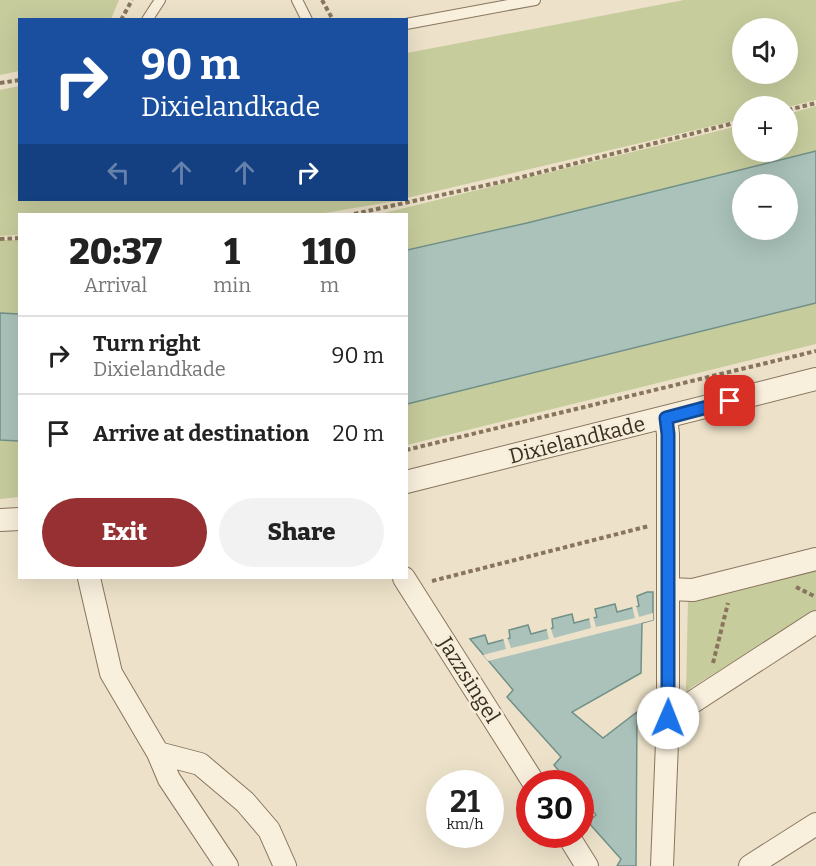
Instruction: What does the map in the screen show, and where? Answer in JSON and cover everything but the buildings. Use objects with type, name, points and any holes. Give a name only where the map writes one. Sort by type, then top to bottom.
[{"type":"street","name":"Dixielandkade","points":[[408,482],[816,379]]},
{"type":"street","points":[[662,866],[668,718],[669,521],[666,418]]},
{"type":"street","points":[[0,520],[18,519]]},
{"type":"street","points":[[669,589],[693,590],[816,559]]},
{"type":"street","points":[[89,579],[111,673],[158,753],[169,779],[227,866]]},
{"type":"street","name":"Jazzsingel","points":[[408,584],[526,770]]},
{"type":"street","points":[[668,718],[816,622]]},
{"type":"street","points":[[158,753],[200,764],[245,802],[269,830],[285,866]]},
{"type":"street","points":[[750,866],[816,824]]},
{"type":"street","points":[[576,848],[587,866]]},
{"type":"lane","points":[[148,18],[159,0]]},
{"type":"lane","points":[[297,0],[306,18]]},
{"type":"lane","points":[[408,24],[535,0]]},
{"type":"path","points":[[122,18],[132,0]]},
{"type":"path","points":[[322,0],[332,18]]},
{"type":"path","points":[[0,84],[18,80]]},
{"type":"path","points":[[798,108],[816,104]]},
{"type":"path","points":[[359,213],[510,180],[732,124]]},
{"type":"path","points":[[0,239],[18,238]]},
{"type":"path","name":"Dixielandkade","points":[[408,450],[816,351]]},
{"type":"path","points":[[408,584],[429,582],[669,521]]},
{"type":"path","points":[[705,693],[734,579]]},
{"type":"green space","points":[[0,0],[119,0],[111,18],[18,18],[18,71],[0,75]]},
{"type":"green space","points":[[684,0],[816,0],[816,100],[798,104],[798,96],[732,96],[732,121],[408,198],[408,53]]},
{"type":"green space","points":[[18,86],[18,201],[395,201],[325,213],[18,213],[18,235],[0,236],[0,90]]},
{"type":"green space","points":[[816,106],[816,151],[798,155],[798,111]]},
{"type":"green space","points":[[732,127],[732,162],[772,162],[527,223],[408,250],[408,213],[384,213]]},
{"type":"green space","points":[[0,240],[18,240],[18,314],[0,313]]},
{"type":"green space","points":[[816,303],[816,344],[408,445],[408,404]]},
{"type":"green space","points":[[0,440],[18,441],[18,497],[0,499]]},
{"type":"green space","points":[[816,566],[816,610],[686,691],[688,598]]},
{"type":"water","points":[[816,151],[816,303],[408,404],[408,250],[527,223],[772,162],[798,162],[798,155]]},
{"type":"water","points":[[0,313],[18,314],[18,441],[0,440]]},
{"type":"water","points":[[653,592],[653,620],[642,623],[641,673],[572,712],[603,738],[637,712],[636,866],[617,866],[621,859],[594,829],[596,815],[594,812],[594,770],[558,770],[554,765],[561,757],[507,697],[513,690],[470,639],[485,635],[488,644],[510,638],[509,630],[528,625],[531,634],[553,628],[552,619],[572,614],[574,623],[597,617],[595,609],[615,604],[617,612],[639,606],[637,596]]},
{"type":"pier","points":[[636,605],[639,617],[653,613],[653,620],[488,661],[483,655],[506,649],[503,638],[507,637],[511,648],[549,639],[546,627],[550,626],[554,638],[591,628],[589,617],[593,616],[596,627],[635,618],[632,606]]},
{"type":"route","points":[[668,718],[668,434],[666,418],[730,401]]}]
